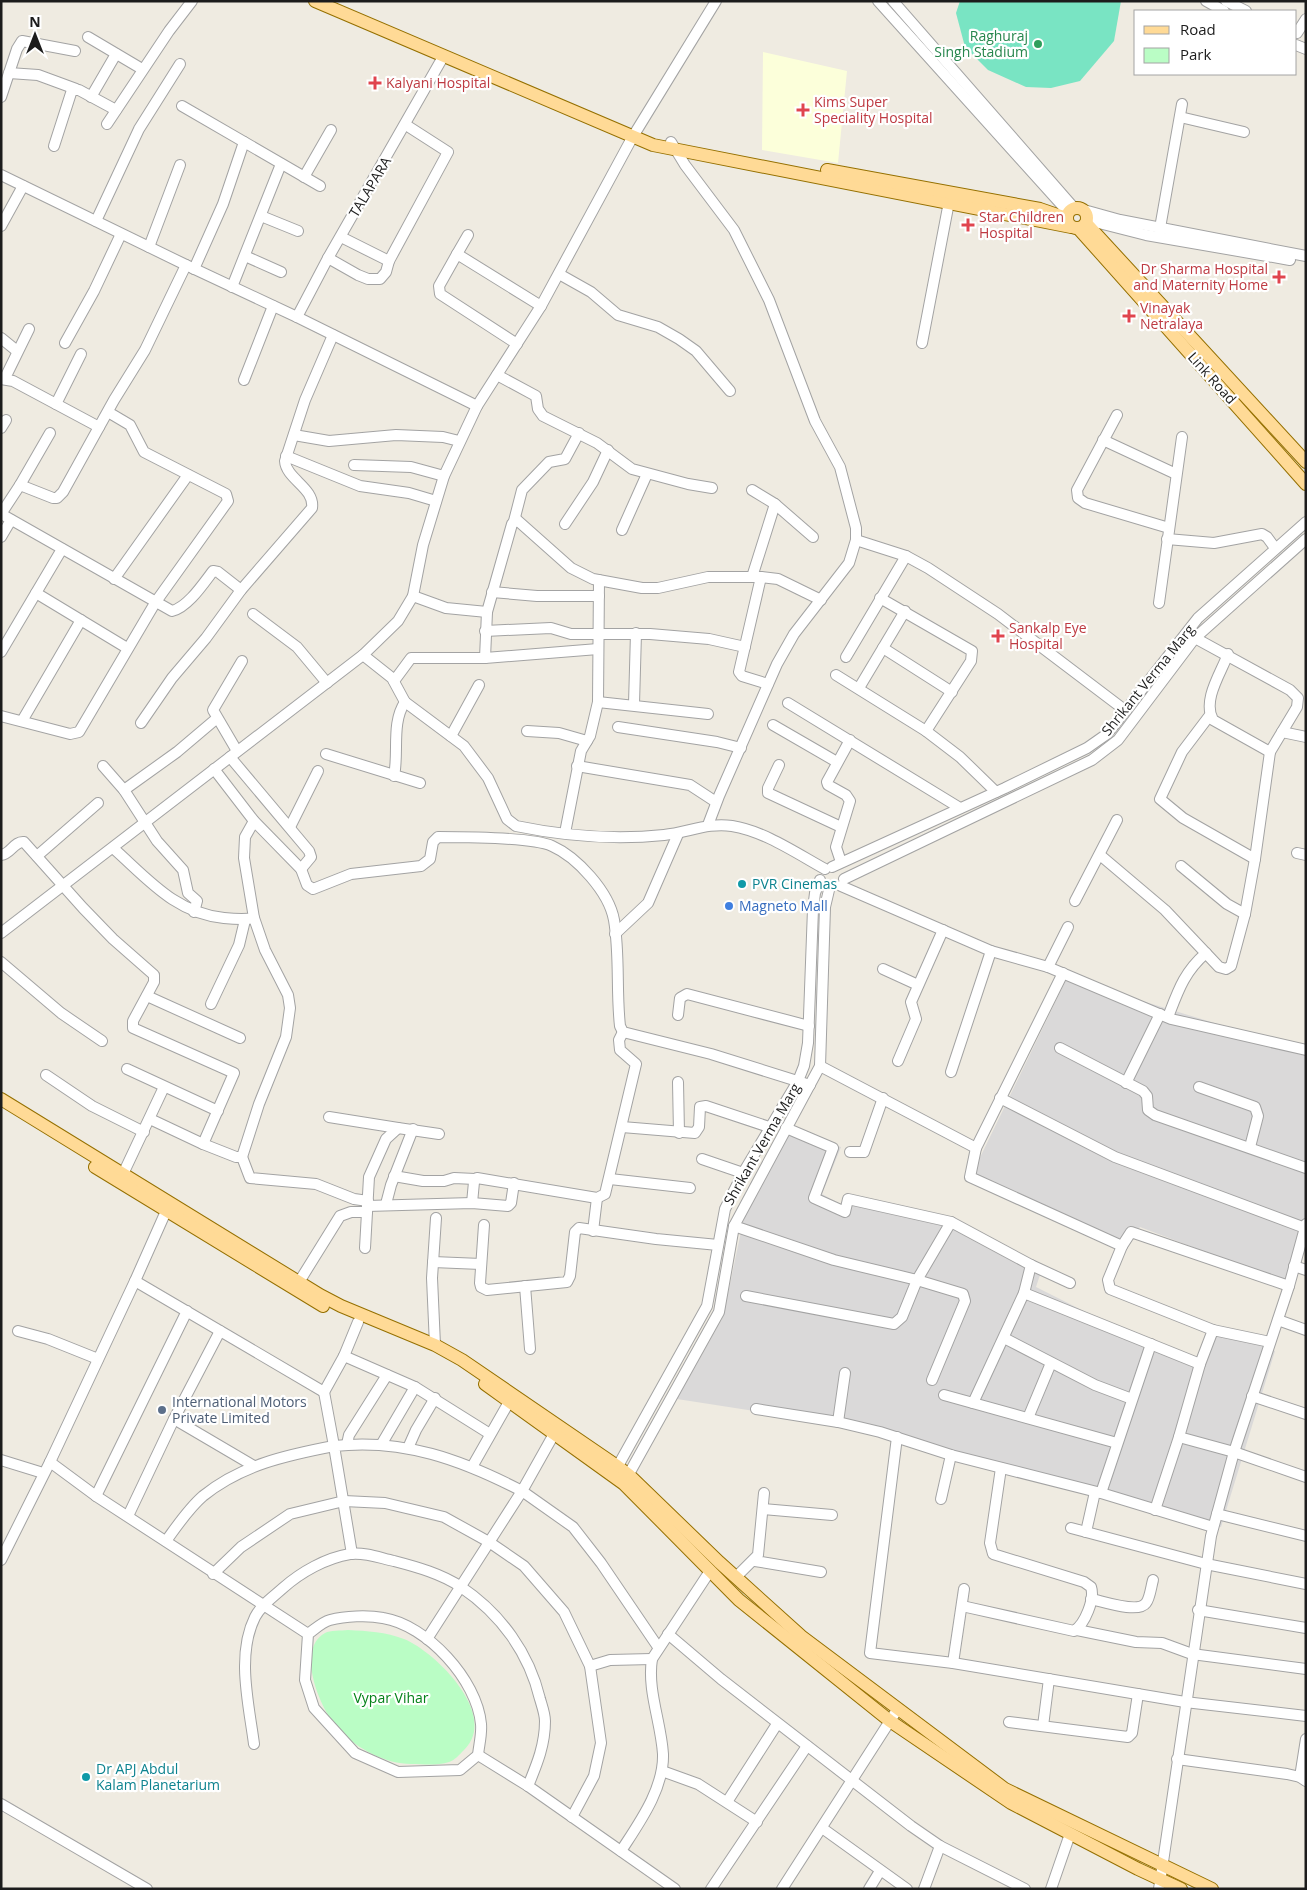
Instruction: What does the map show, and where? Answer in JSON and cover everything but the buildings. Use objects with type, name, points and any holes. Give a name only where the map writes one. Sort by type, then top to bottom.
[{"type":"main road","points":[[315,1],[443,57],[634,135],[673,146],[949,202],[1077,218]]},
{"type":"main road","points":[[332,1],[634,135]]},
{"type":"main road","points":[[673,146],[1040,209],[1077,218]]},
{"type":"main road","name":"Link Road","points":[[1077,218],[1306,462]]},
{"type":"main road","name":"Link Road","points":[[1077,218],[1306,484]]},
{"type":"main road","points":[[1,1099],[341,1306],[435,1345],[501,1385],[615,1471]]},
{"type":"main road","points":[[1,1109],[167,1209],[294,1290],[333,1312],[432,1353],[486,1385],[554,1434],[627,1479],[801,1636],[893,1715],[1005,1789],[1160,1878],[1212,1889]]},
{"type":"main road","points":[[627,1479],[710,1571],[739,1600],[1011,1803],[1181,1889]]},
{"type":"street","points":[[107,124],[142,68],[192,1]]},
{"type":"street","points":[[1,933],[63,888],[144,821],[363,655],[398,621],[413,596],[423,545],[436,501],[459,441],[477,406],[541,306],[634,135],[716,1]]},
{"type":"street","name":"Link Road","points":[[878,1],[1077,218]]},
{"type":"street","name":"Link Road","points":[[893,1],[1077,218]]},
{"type":"street","points":[[1206,1],[1222,10]]},
{"type":"street","points":[[1226,1],[1244,10]]},
{"type":"street","points":[[1300,34],[1306,19]]},
{"type":"street","points":[[88,37],[142,68]]},
{"type":"street","points":[[1,97],[17,49],[22,41],[75,51]]},
{"type":"street","points":[[91,96],[116,54]]},
{"type":"street","name":"TALAPARA","points":[[298,317],[328,258],[406,125],[443,57]]},
{"type":"street","points":[[96,221],[139,129],[180,64]]},
{"type":"street","points":[[9,73],[38,75],[76,89],[116,110]]},
{"type":"street","points":[[54,146],[71,93],[76,89]]},
{"type":"street","points":[[1160,228],[1182,104]]},
{"type":"street","points":[[182,106],[320,186]]},
{"type":"street","points":[[1180,116],[1244,132]]},
{"type":"street","points":[[328,258],[358,275],[375,280],[384,276],[389,261],[448,152],[406,125]]},
{"type":"street","points":[[304,177],[331,130]]},
{"type":"street","points":[[20,485],[53,498],[60,496],[145,350],[223,204],[244,142]]},
{"type":"street","points":[[673,146],[734,230],[769,300],[816,421],[840,468],[852,508],[856,540],[849,563],[794,634],[768,684],[716,802],[708,825]]},
{"type":"street","points":[[149,247],[180,164]]},
{"type":"street","points":[[232,287],[281,164]]},
{"type":"street","points":[[1,175],[298,317],[477,406]]},
{"type":"street","points":[[1,226],[23,186]]},
{"type":"street","points":[[922,343],[949,202]]},
{"type":"street","points":[[261,216],[298,231]]},
{"type":"street","points":[[1077,218],[1120,220],[1306,256]]},
{"type":"street","points":[[1077,218],[1146,235],[1306,263]]},
{"type":"street","points":[[65,343],[94,291],[121,234]]},
{"type":"street","points":[[468,235],[439,286],[440,294],[518,344]]},
{"type":"street","points":[[341,237],[389,261]]},
{"type":"street","points":[[457,254],[541,306]]},
{"type":"street","points":[[245,256],[281,272]]},
{"type":"street","points":[[558,274],[590,292],[618,315],[658,327],[679,339],[696,351],[730,391]]},
{"type":"street","points":[[244,380],[273,306]]},
{"type":"street","points":[[29,329],[3,379],[13,381],[99,427]]},
{"type":"street","points":[[141,723],[172,678],[206,638],[241,590],[312,508],[312,502],[303,487],[286,469],[286,456],[303,407],[333,335]]},
{"type":"street","points":[[1,338],[17,351]]},
{"type":"street","points":[[56,404],[81,354]]},
{"type":"street","points":[[498,374],[536,396],[538,410],[542,416],[579,433],[608,450],[632,469],[646,474],[712,488]]},
{"type":"street","points":[[1,716],[70,734],[79,732],[155,603],[228,501],[226,494],[144,452],[134,430],[108,412]]},
{"type":"street","points":[[1117,415],[1076,490],[1078,498],[1085,503],[1169,528]]},
{"type":"street","points":[[1,537],[5,516],[20,485],[50,433]]},
{"type":"street","points":[[485,658],[484,631],[487,612],[522,490],[549,462],[565,459],[579,433]]},
{"type":"street","points":[[294,435],[329,441],[396,435],[443,437],[459,441]]},
{"type":"street","points":[[1159,603],[1182,437]]},
{"type":"street","points":[[1103,440],[1176,474]]},
{"type":"street","points":[[565,524],[593,482],[608,450]]},
{"type":"street","points":[[286,456],[360,486],[409,493],[436,501]]},
{"type":"street","points":[[354,465],[411,467],[444,476]]},
{"type":"street","points":[[622,530],[646,474]]},
{"type":"street","points":[[114,579],[188,475]]},
{"type":"street","points":[[752,490],[775,504],[813,537]]},
{"type":"street","points":[[768,684],[740,674],[757,577],[775,504]]},
{"type":"street","points":[[5,516],[172,611],[177,610],[202,588],[213,571],[218,572],[241,590]]},
{"type":"street","points":[[514,520],[519,521],[571,568],[599,580],[642,588],[658,588],[708,577],[757,577],[778,579],[821,600]]},
{"type":"street","name":"Shrikant Verma Marg","points":[[832,866],[996,792],[1086,748],[1107,734],[1198,618],[1306,522]]},
{"type":"street","points":[[1167,539],[1214,543],[1262,534],[1276,548]]},
{"type":"street","name":"Shrikant Verma Marg","points":[[842,882],[1092,760],[1118,740],[1195,638],[1306,539]]},
{"type":"street","points":[[856,540],[906,556],[998,614],[1126,711]]},
{"type":"street","points":[[1,652],[62,549]]},
{"type":"street","points":[[846,657],[906,556]]},
{"type":"street","points":[[565,833],[580,750],[587,741],[598,702],[599,580]]},
{"type":"street","points":[[492,592],[537,596],[599,596]]},
{"type":"street","points":[[36,593],[127,648]]},
{"type":"street","points":[[413,596],[446,608],[487,612]]},
{"type":"street","points":[[880,598],[972,651],[971,661],[926,731]]},
{"type":"street","points":[[859,688],[905,611]]},
{"type":"street","points":[[253,614],[298,647],[327,683]]},
{"type":"street","points":[[22,722],[81,620]]},
{"type":"street","points":[[484,631],[551,628],[571,634],[636,633],[680,636],[745,647]]},
{"type":"street","points":[[634,704],[636,633]]},
{"type":"street","points":[[1100,855],[1165,910],[1218,967],[1223,969],[1229,968],[1245,914],[1270,752],[1297,707],[1298,698],[1295,694],[1228,654],[1195,638]]},
{"type":"street","points":[[883,648],[952,692]]},
{"type":"street","points":[[394,681],[411,658],[485,658],[598,650]]},
{"type":"street","points":[[1228,654],[1210,697],[1210,715],[1213,720],[1270,752]]},
{"type":"street","points":[[363,655],[394,681],[405,702],[451,736],[476,760],[511,823],[530,829],[622,837],[678,834],[708,825],[732,826],[750,831],[832,866],[842,872],[842,882],[836,890],[829,890],[823,886],[820,880],[832,866],[841,827],[849,806],[849,798],[826,782],[850,740]]},
{"type":"street","points":[[242,662],[212,710],[234,754],[311,854],[309,860],[301,869]]},
{"type":"street","points":[[836,676],[859,688],[926,731],[960,757],[996,792]]},
{"type":"street","points":[[451,736],[479,685]]},
{"type":"street","points":[[394,776],[398,721],[405,702]]},
{"type":"street","points":[[598,702],[634,704],[708,714]]},
{"type":"street","points":[[788,703],[960,808]]},
{"type":"street","points":[[1210,715],[1182,752],[1160,799],[1182,818],[1255,858]]},
{"type":"street","points":[[124,790],[178,752],[216,719]]},
{"type":"street","points":[[773,725],[838,762]]},
{"type":"street","points":[[618,727],[717,742],[741,748]]},
{"type":"street","points":[[527,731],[558,733],[587,741]]},
{"type":"street","points":[[1282,732],[1306,737]]},
{"type":"street","points":[[326,754],[394,776],[420,782]]},
{"type":"street","points":[[779,765],[768,788],[768,793],[841,827]]},
{"type":"street","points":[[103,766],[124,790],[157,841],[182,870],[188,893],[197,901],[194,912]]},
{"type":"street","points":[[578,766],[690,785],[716,802]]},
{"type":"street","points":[[214,769],[254,820],[301,869],[306,885],[313,889],[351,874],[421,866],[430,859],[433,842],[438,837],[543,843],[558,849],[591,878],[609,903],[615,934],[619,982],[619,1022],[623,1032],[619,1040],[620,1050],[636,1064],[605,1194],[597,1198],[514,1183],[454,1178],[444,1181],[423,1181],[394,1176]]},
{"type":"street","points":[[290,827],[318,771]]},
{"type":"street","points":[[37,856],[98,803]]},
{"type":"street","points":[[254,820],[245,837],[244,858],[250,919],[288,995],[290,1008],[286,1037],[259,1104],[242,1157],[250,1178],[316,1184],[367,1206]]},
{"type":"street","points":[[1075,901],[1117,820]]},
{"type":"street","points":[[615,934],[648,903],[678,834]]},
{"type":"street","points":[[1,855],[6,854],[21,841],[27,844],[63,888],[113,939],[154,975],[154,982],[133,1021],[134,1028],[234,1073],[203,1144]]},
{"type":"street","points":[[113,848],[175,902],[194,912],[209,916],[250,919]]},
{"type":"street","points":[[1181,866],[1227,904],[1245,914]]},
{"type":"street","name":"Shrikant Verma Marg","points":[[615,1471],[707,1306],[725,1209],[769,1127],[798,1081],[807,1056],[813,909],[815,893],[820,880]]},
{"type":"street","points":[[842,882],[942,930],[991,951],[1048,967],[1164,1016],[1306,1050]]},
{"type":"street","name":"Shrikant Verma Marg","points":[[627,1479],[719,1312],[734,1226],[820,1066],[825,907],[829,890]]},
{"type":"street","points":[[211,1004],[250,919]]},
{"type":"street","points":[[1048,967],[1068,928]]},
{"type":"street","points":[[898,1061],[916,1019],[911,1002],[942,930]]},
{"type":"street","points":[[951,1072],[991,951]]},
{"type":"street","points":[[1126,1083],[1191,966],[1206,952]]},
{"type":"street","points":[[1,962],[61,1012],[102,1042]]},
{"type":"street","points":[[883,969],[918,985]]},
{"type":"street","points":[[1063,973],[976,1148],[970,1177],[1122,1246]]},
{"type":"street","points":[[678,1015],[680,998],[687,994],[809,1026]]},
{"type":"street","points":[[147,996],[240,1038]]},
{"type":"street","points":[[623,1032],[711,1054],[810,1085]]},
{"type":"street","points":[[1060,1048],[1146,1094],[1146,1107],[1150,1112],[1306,1168]]},
{"type":"street","points":[[820,1066],[976,1148]]},
{"type":"street","points":[[127,1069],[218,1111]]},
{"type":"street","points":[[46,1075],[92,1106],[144,1132]]},
{"type":"street","points":[[678,1082],[679,1133]]},
{"type":"street","points":[[123,1174],[164,1087]]},
{"type":"street","points":[[1199,1087],[1255,1107],[1258,1116],[1250,1148]]},
{"type":"street","points":[[850,1152],[864,1152],[883,1098]]},
{"type":"street","points":[[1000,1098],[1115,1157],[1305,1226],[1289,1286],[1234,1452],[1213,1527],[1198,1610],[1160,1878]]},
{"type":"street","points":[[622,1127],[692,1134],[698,1131],[699,1110],[702,1106],[769,1127]]},
{"type":"street","points":[[328,1117],[439,1134]]},
{"type":"street","points":[[150,1119],[203,1144],[236,1157],[242,1157]]},
{"type":"street","points":[[365,1248],[369,1177],[386,1139],[398,1128]]},
{"type":"street","points":[[786,1128],[832,1148],[814,1198],[845,1212],[848,1199],[951,1222],[1031,1265],[1070,1283]]},
{"type":"street","points":[[386,1204],[394,1176],[413,1129]]},
{"type":"street","points":[[702,1159],[743,1173]]},
{"type":"street","points":[[472,1203],[475,1179]]},
{"type":"street","points":[[610,1179],[690,1188]]},
{"type":"street","points":[[299,1282],[340,1216],[367,1206],[386,1204],[472,1203],[510,1206],[514,1183]]},
{"type":"street","points":[[593,1231],[597,1198]]},
{"type":"street","points":[[1,1560],[50,1462],[167,1209]]},
{"type":"street","points":[[435,1345],[433,1262],[436,1218]]},
{"type":"street","points":[[746,1296],[894,1324],[902,1317],[917,1280],[951,1222]]},
{"type":"street","points":[[484,1225],[480,1283],[483,1290],[567,1282],[570,1276],[576,1230],[718,1245]]},
{"type":"street","points":[[734,1226],[834,1260],[960,1292],[965,1297],[963,1306],[932,1380]]},
{"type":"street","points":[[1270,1342],[1212,1330],[1110,1289],[1108,1280],[1122,1246],[1131,1232],[1289,1286]]},
{"type":"street","points":[[433,1262],[481,1264]]},
{"type":"street","points":[[973,1403],[1024,1294],[1031,1265]]},
{"type":"street","points":[[1294,1266],[1306,1270]]},
{"type":"street","points":[[135,1280],[324,1392]]},
{"type":"street","points":[[525,1286],[530,1349]]},
{"type":"street","points":[[1024,1294],[1200,1364]]},
{"type":"street","points":[[96,1496],[187,1311]]},
{"type":"street","points":[[1278,1320],[1306,1330]]},
{"type":"street","points":[[352,1554],[324,1392],[344,1356],[358,1322]]},
{"type":"street","points":[[128,1516],[174,1419],[220,1330]]},
{"type":"street","points":[[1155,1510],[1212,1330]]},
{"type":"street","points":[[18,1331],[48,1339],[98,1359]]},
{"type":"street","points":[[1004,1338],[1095,1385],[1132,1399]]},
{"type":"street","points":[[1086,1532],[1151,1344]]},
{"type":"street","points":[[344,1356],[415,1387],[490,1434]]},
{"type":"street","points":[[1028,1418],[1051,1363]]},
{"type":"street","points":[[838,1422],[845,1373]]},
{"type":"street","points":[[347,1444],[350,1435],[387,1375]]},
{"type":"street","points":[[381,1445],[415,1387]]},
{"type":"street","points":[[944,1395],[1117,1443]]},
{"type":"street","points":[[1252,1396],[1306,1414]]},
{"type":"street","points":[[408,1448],[416,1430],[435,1398]]},
{"type":"street","points":[[472,1467],[509,1402]]},
{"type":"street","points":[[756,1409],[838,1422],[897,1437],[951,1455],[1098,1493],[1213,1527]]},
{"type":"street","points":[[174,1419],[254,1466]]},
{"type":"street","points":[[427,1639],[522,1491],[554,1434]]},
{"type":"street","points":[[897,1437],[870,1653],[953,1663],[1185,1702],[1306,1716]]},
{"type":"street","points":[[1179,1438],[1234,1452],[1306,1477]]},
{"type":"street","points":[[166,1541],[202,1497],[254,1466],[289,1455],[347,1444],[408,1448],[445,1456],[472,1467],[522,1491],[573,1527],[602,1563],[658,1647]]},
{"type":"street","points":[[942,1499],[951,1455]]},
{"type":"street","points":[[1,1460],[44,1474]]},
{"type":"street","points":[[50,1462],[96,1496],[262,1606],[308,1634]]},
{"type":"street","points":[[1001,1468],[990,1543],[993,1554],[1084,1582],[1091,1587],[1091,1599],[1084,1620],[1077,1630]]},
{"type":"street","points":[[736,1577],[755,1560],[761,1544],[764,1493]]},
{"type":"street","points":[[213,1574],[241,1547],[290,1514],[344,1501],[385,1503],[444,1517],[490,1542],[524,1566],[564,1612],[590,1666],[601,1743],[594,1776],[572,1817]]},
{"type":"street","points":[[763,1509],[832,1514]]},
{"type":"street","points":[[1217,1514],[1306,1536]]},
{"type":"street","points":[[1071,1528],[1206,1564],[1306,1584]]},
{"type":"street","points":[[254,1744],[246,1686],[246,1655],[250,1630],[262,1606],[293,1579],[330,1559],[352,1554],[368,1554],[422,1568],[461,1586],[494,1614],[517,1643],[534,1674],[545,1719],[542,1751],[528,1786]]},
{"type":"street","points":[[755,1560],[821,1572]]},
{"type":"street","points":[[622,1852],[648,1806],[662,1771],[662,1753],[650,1673],[652,1658],[710,1571]]},
{"type":"street","points":[[1091,1599],[1130,1608],[1140,1608],[1147,1602],[1154,1580]]},
{"type":"street","points":[[953,1663],[964,1589]]},
{"type":"street","points":[[962,1606],[1064,1630],[1077,1630],[1136,1642],[1170,1645],[1192,1654],[1306,1669]]},
{"type":"street","points":[[1198,1610],[1306,1628]]},
{"type":"street","points":[[384,1618],[408,1627],[427,1639],[456,1665],[474,1697],[481,1724],[478,1755],[460,1770],[398,1772],[355,1753],[314,1708],[305,1680],[308,1634],[329,1620],[384,1618]]},
{"type":"street","points":[[668,1634],[777,1724],[911,1826],[940,1846],[1025,1889]]},
{"type":"street","points":[[590,1666],[610,1660],[652,1658]]},
{"type":"street","points":[[1043,1726],[1049,1679]]},
{"type":"street","points":[[1009,1722],[1128,1737],[1132,1733],[1138,1694]]},
{"type":"street","points":[[782,1889],[893,1715]]},
{"type":"street","points":[[728,1802],[777,1724]]},
{"type":"street","points":[[1177,1759],[1303,1779],[1306,1739]]},
{"type":"street","points":[[711,1889],[808,1746]]},
{"type":"street","points":[[478,1755],[528,1786],[675,1889]]},
{"type":"street","points":[[662,1771],[698,1784],[757,1822]]},
{"type":"street","points":[[1,1804],[147,1889]]},
{"type":"street","points":[[822,1828],[906,1889]]},
{"type":"street","points":[[1051,1889],[1070,1834]]},
{"type":"street","points":[[924,1889],[940,1846]]},
{"type":"street","points":[[869,1889],[880,1871]]},
{"type":"shaded area","name":"Kims Super Speciality Hospital","points":[[763,52],[847,71],[838,163],[762,150]]},
{"type":"shaded area","points":[[1067,978],[1306,1051],[1306,1240],[1292,1285],[1140,1227],[1128,1245],[972,1174]]},
{"type":"shaded area","points":[[787,1132],[841,1147],[822,1194],[851,1210],[855,1197],[946,1221],[1043,1266],[1036,1287],[1199,1369],[1219,1329],[1275,1351],[1221,1527],[1161,1508],[825,1422],[677,1399],[723,1317],[746,1208]]},
{"type":"green space","name":"Raghuraj Singh Stadium","points":[[960,1],[1121,1],[1114,41],[1080,81],[1051,88],[1026,87],[988,70],[965,47],[956,13]]},
{"type":"green space","name":"Vypar Vihar","points":[[348,1630],[383,1633],[404,1639],[432,1657],[447,1671],[460,1687],[469,1703],[474,1720],[473,1736],[464,1750],[455,1759],[435,1764],[411,1764],[392,1761],[373,1754],[355,1744],[340,1731],[319,1697],[311,1667],[312,1653],[316,1641],[325,1633]]},
{"type":"place","name":"Raghuraj Singh Stadium","points":[[1038,44]]},
{"type":"place","name":"Kalyani Hospital","points":[[375,83]]},
{"type":"place","name":"Kims Super Speciality Hospital","points":[[803,110]]},
{"type":"place","name":"Star Children Hospital","points":[[968,225]]},
{"type":"place","name":"Dr Sharma Hospital and Maternity Home","points":[[1279,277]]},
{"type":"place","name":"Vinayak Netralaya","points":[[1129,316]]},
{"type":"place","name":"Sankalp Eye Hospital","points":[[998,636]]},
{"type":"place","name":"PVR Cinemas","points":[[742,884]]},
{"type":"place","name":"Magneto Mall","points":[[729,906]]},
{"type":"place","name":"International Motors Private Limited","points":[[162,1410]]},
{"type":"place","name":"Dr APJ Abdul Kalam Planetarium","points":[[86,1777]]}]
